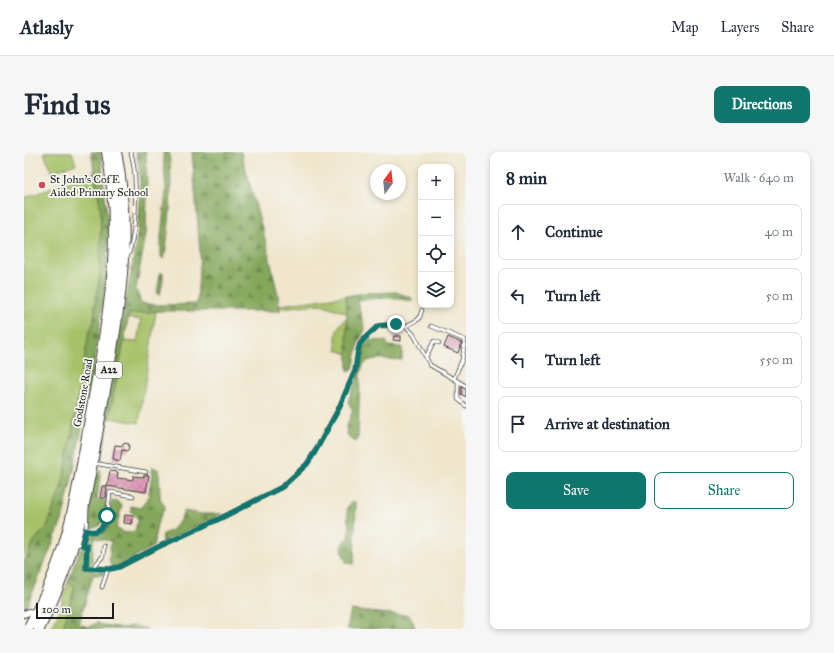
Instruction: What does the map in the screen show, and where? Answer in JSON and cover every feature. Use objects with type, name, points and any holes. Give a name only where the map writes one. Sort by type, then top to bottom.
[{"type":"highway","name":"Godstone Road","points":[[28,629],[51,581],[67,535],[106,335],[114,256],[113,195],[107,152]]},
{"type":"highway","name":"Godstone Road","points":[[39,629],[78,544],[86,490],[121,294],[124,262],[124,226],[122,194],[116,152]]},
{"type":"street","points":[[24,614],[29,612],[36,614]]},
{"type":"lane","points":[[124,262],[131,249],[135,204],[136,178],[131,152]]},
{"type":"lane","points":[[406,326],[419,319],[422,310]]},
{"type":"lane","points":[[86,490],[88,514],[86,530],[78,544],[87,546],[86,568],[108,569],[119,567],[282,487],[307,464],[338,410],[355,371],[360,344],[378,326],[396,324],[406,326],[414,335],[430,365],[466,386]]},
{"type":"lane","points":[[431,326],[465,340],[462,360],[454,379]]},
{"type":"lane","points":[[426,357],[434,341],[439,343]]},
{"type":"lane","points":[[458,381],[458,399],[466,406]]},
{"type":"lane","points":[[91,463],[146,472]]},
{"type":"lane","points":[[86,530],[95,532],[101,529],[105,524],[110,492],[133,496]]},
{"type":"lane","points":[[92,569],[103,556],[104,546]]},
{"type":"lane","points":[[102,587],[108,569]]},
{"type":"green space","points":[[44,152],[72,152],[76,164],[51,172]]},
{"type":"green space","points":[[91,152],[100,152],[101,154],[108,226],[107,274],[95,358],[75,464],[62,521],[27,606],[24,609],[24,564],[34,541],[47,527],[64,479],[89,333],[94,322],[100,273],[101,210]]},
{"type":"green space","points":[[136,152],[146,152],[146,234],[136,289],[141,303],[157,305],[197,304],[200,253],[192,152],[241,152],[267,246],[280,311],[161,311],[129,314],[102,461],[97,456],[131,276],[140,212],[139,171]]},
{"type":"green space","points":[[163,152],[169,152],[171,191],[165,255],[163,259],[161,256],[161,236],[166,191]]},
{"type":"green space","points":[[95,173],[101,210],[100,273],[94,322],[89,333],[64,479],[47,527],[34,541],[24,564],[24,198]]},
{"type":"green space","points":[[160,273],[163,273],[163,280],[160,295],[157,294]]},
{"type":"green space","points":[[396,292],[412,298],[412,302],[392,298],[357,300],[365,330],[359,341],[353,369],[348,371],[346,296],[366,293]]},
{"type":"green space","points":[[346,296],[347,313],[321,304],[280,308],[280,305]]},
{"type":"green space","points":[[156,311],[139,423],[109,418],[124,341],[137,342],[141,320],[128,318],[129,314]]},
{"type":"green space","points":[[347,317],[348,354],[337,350],[336,340],[338,328]]},
{"type":"green space","points":[[368,340],[386,341],[388,346],[402,347],[402,360],[372,360],[365,363],[363,366],[360,375],[358,439],[356,442],[348,437],[346,428],[353,410],[348,402],[359,370],[362,350]]},
{"type":"green space","points":[[153,467],[159,470],[160,498],[165,507],[157,524],[153,547],[120,565],[111,567],[109,559],[111,541],[94,538],[91,571],[103,571],[104,575],[93,575],[79,624],[89,627],[98,622],[98,624],[122,628],[134,626],[147,629],[63,629],[75,586],[68,582],[80,549],[83,550],[87,535],[102,532],[109,524],[111,501],[118,502],[122,506],[116,528],[124,533],[135,531],[138,519],[131,512],[131,506],[140,508],[148,499]]},
{"type":"green space","points":[[101,470],[97,499],[107,501],[104,520],[99,526],[89,529],[90,497],[93,474]]},
{"type":"green space","points":[[352,501],[356,503],[354,564],[347,563],[342,552],[343,542],[348,538],[350,525],[348,521],[347,508]]},
{"type":"green space","points":[[184,511],[201,514],[222,514],[161,543],[163,534],[171,530],[176,525]]},
{"type":"green space","points":[[68,582],[75,585],[63,629],[51,629],[61,607]]},
{"type":"green space","points":[[351,610],[409,615],[413,621],[415,629],[347,629]]},
{"type":"building","points":[[394,336],[401,336],[401,341],[393,340]]},
{"type":"building","points":[[448,337],[462,343],[458,353],[444,347]]},
{"type":"building","points":[[461,387],[466,389],[466,397],[461,394]]},
{"type":"building","points":[[123,443],[129,444],[128,451],[122,450],[120,461],[113,459],[115,445],[123,446]]},
{"type":"building","points":[[110,471],[118,472],[117,478],[133,480],[133,476],[144,477],[144,475],[149,475],[146,492],[107,486]]},
{"type":"building","points":[[102,486],[107,486],[106,498],[100,498]]},
{"type":"building","points":[[125,515],[133,516],[132,524],[124,523]]},
{"type":"place","name":"St John's CofE Aided Primary School","points":[[42,185]]},
{"type":"route","points":[[107,516],[105,524],[101,529],[95,532],[89,532],[86,530],[82,545],[87,546],[86,568],[110,569],[119,567],[282,487],[307,464],[338,410],[355,371],[360,344],[369,333],[378,326],[396,324]]}]
